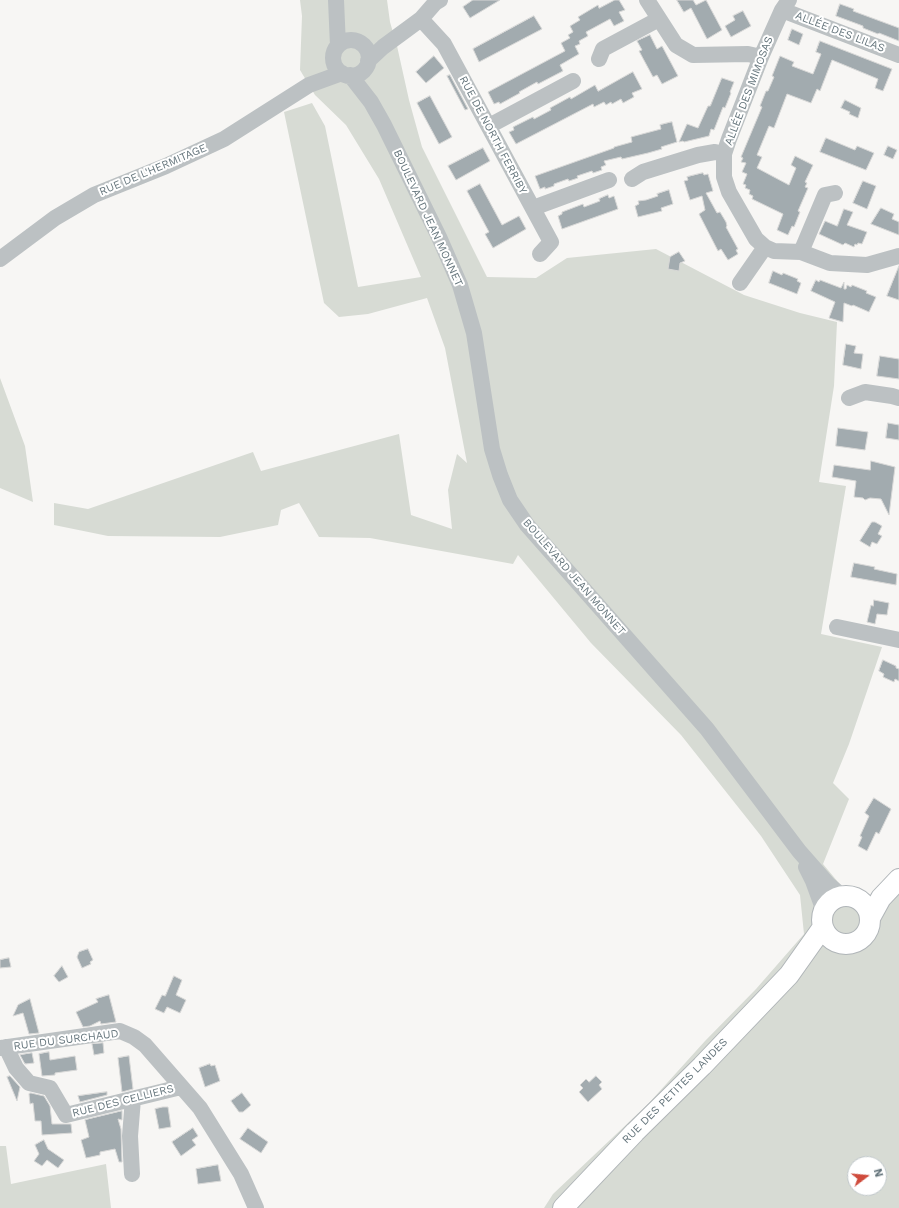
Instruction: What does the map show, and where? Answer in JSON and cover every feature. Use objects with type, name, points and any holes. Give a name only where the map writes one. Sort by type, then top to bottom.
[{"type":"main road","points":[[899,879],[881,898],[870,918],[868,929],[862,938],[852,943],[840,943],[829,937],[823,919],[828,904],[834,899],[874,891],[899,879]]},
{"type":"main road","points":[[848,897],[865,905],[870,918]]},
{"type":"main road","name":"RUE DES PETITES LANDES","points":[[789,975],[823,919]]},
{"type":"main road","name":"RUE DES PETITES LANDES","points":[[563,1208],[635,1132],[702,1066],[789,975],[816,956],[840,943]]},
{"type":"street","points":[[336,0],[345,23],[358,41],[367,50],[368,63]]},
{"type":"street","points":[[336,0],[336,66],[346,74],[360,73],[383,47],[421,19],[435,3],[440,0]]},
{"type":"street","points":[[647,0],[676,46],[693,55],[748,54],[761,57]]},
{"type":"street","name":"ALLÉE DES LILAS","points":[[786,5],[899,55]]},
{"type":"street","name":"ALLÉE DES MIMOSAS","points":[[765,247],[756,239],[729,192],[724,177],[724,154],[761,57],[786,5]]},
{"type":"street","name":"RUE DE NORTH FERRIBY","points":[[421,19],[444,44],[551,242],[540,254]]},
{"type":"street","points":[[599,59],[603,49],[659,19]]},
{"type":"street","points":[[336,52],[346,41],[382,38],[404,31]]},
{"type":"street","name":"RUE DE L'HERMITAGE","points":[[309,85],[336,52]]},
{"type":"street","name":"BOULEVARD JEAN MONNET","points":[[368,63],[374,94],[384,125]]},
{"type":"street","name":"RUE DE L'HERMITAGE","points":[[0,259],[55,218],[94,195],[166,166],[224,139],[309,85],[326,78],[346,74]]},
{"type":"street","name":"BOULEVARD JEAN MONNET","points":[[346,74],[372,102],[439,237],[460,285],[474,333],[492,449],[510,500],[527,525],[707,729],[799,851],[828,884],[848,897]]},
{"type":"street","points":[[489,126],[573,81]]},
{"type":"street","points":[[632,180],[642,172],[698,155],[715,152],[724,154]]},
{"type":"street","points":[[533,208],[609,180]]},
{"type":"street","points":[[801,252],[825,195],[835,193]]},
{"type":"street","points":[[740,283],[765,247],[774,251],[801,252],[830,263],[868,265],[899,256]]},
{"type":"street","points":[[849,398],[865,392],[899,398]]},
{"type":"street","points":[[837,627],[899,640]]},
{"type":"street","name":"BOULEVARD JEAN MONNET","points":[[799,851],[813,881],[823,919]]},
{"type":"street","name":"RUE DU SURCHAUD","points":[[3,1048],[120,1031],[134,1037],[146,1045],[200,1108],[240,1174],[256,1208]]},
{"type":"street","name":"RUE DES CELLIERS","points":[[3,1048],[16,1068],[29,1083],[50,1088],[66,1115],[181,1086]]},
{"type":"street","points":[[132,1174],[130,1136],[133,1099]]},
{"type":"shaded area","points":[[300,0],[387,0],[390,22],[422,147],[487,277],[536,278],[567,258],[656,249],[744,295],[800,313],[837,322],[834,386],[819,482],[846,486],[821,634],[882,647],[849,744],[833,783],[849,799],[823,864],[843,888],[871,896],[899,893],[899,1208],[544,1208],[553,1194],[649,1103],[705,1041],[756,989],[804,934],[800,895],[761,836],[681,735],[591,643],[518,555],[513,564],[370,538],[319,537],[299,503],[281,510],[278,525],[220,537],[108,536],[54,525],[54,503],[88,509],[253,452],[261,471],[399,434],[411,515],[452,529],[448,490],[457,454],[467,463],[445,348],[427,298],[368,314],[339,317],[324,303],[284,112],[312,103],[325,126],[358,287],[421,277],[379,179],[346,125],[315,95],[300,70],[302,16]]},
{"type":"shaded area","points":[[0,378],[25,446],[33,502],[0,488]]},
{"type":"shaded area","points":[[0,1146],[6,1146],[11,1184],[106,1164],[111,1208],[0,1208]]},
{"type":"building","points":[[473,0],[500,0],[470,18],[463,7]]},
{"type":"building","points":[[615,0],[619,0],[625,10],[619,12],[624,21],[614,26],[610,19],[586,32],[588,36],[579,41],[580,44],[575,46],[579,54],[560,65],[563,71],[538,84],[537,82],[500,104],[499,102],[494,104],[488,92],[565,51],[561,43],[570,38],[568,35],[573,32],[570,26],[580,20],[578,17],[598,5],[599,8]]},
{"type":"building","points":[[677,0],[693,0],[696,5],[706,0],[722,30],[707,39],[691,8],[684,12]]},
{"type":"building","points":[[840,4],[854,9],[853,11],[899,28],[899,41],[879,33],[878,34],[863,28],[863,26],[836,16]]},
{"type":"building","points":[[743,11],[751,26],[731,37],[725,26],[735,20],[733,16]]},
{"type":"building","points":[[534,16],[542,29],[479,62],[473,49]]},
{"type":"building","points":[[792,29],[803,34],[799,45],[788,40]]},
{"type":"building","points":[[650,35],[657,49],[662,46],[678,76],[662,84],[657,75],[653,77],[639,51],[642,50],[637,41]]},
{"type":"building","points":[[820,41],[892,69],[883,91],[875,88],[878,79],[832,60],[820,91],[817,89],[811,103],[787,94],[774,128],[769,126],[757,155],[762,157],[757,168],[789,185],[796,168],[791,165],[795,156],[813,165],[805,182],[807,183],[805,187],[808,188],[798,211],[800,212],[794,227],[792,226],[788,235],[777,230],[783,214],[752,199],[753,196],[749,194],[750,190],[745,188],[746,185],[743,184],[747,174],[742,172],[746,163],[741,162],[743,158],[741,157],[762,107],[760,106],[766,91],[768,91],[774,77],[772,76],[780,56],[794,62],[792,66],[813,74],[821,54],[816,52]]},
{"type":"building","points":[[434,56],[444,68],[426,83],[416,72]]},
{"type":"building","points":[[633,72],[642,89],[632,93],[634,97],[623,103],[621,99],[612,104],[611,102],[606,105],[604,102],[594,107],[593,104],[516,144],[509,132],[514,130],[513,127],[533,117],[534,119],[570,97],[571,99],[595,85],[598,91]]},
{"type":"building","points":[[450,75],[468,109],[465,110],[447,76]]},
{"type":"building","points":[[722,78],[734,82],[725,108],[723,107],[714,130],[711,129],[709,136],[679,142],[687,124],[698,128],[708,106],[710,106]]},
{"type":"building","points":[[430,96],[452,137],[439,144],[417,103]]},
{"type":"building","points":[[845,100],[861,108],[858,118],[841,108]]},
{"type":"building","points":[[672,122],[677,142],[661,147],[662,149],[648,153],[622,159],[621,157],[604,161],[606,165],[601,167],[602,170],[593,173],[592,171],[577,176],[578,178],[569,181],[568,179],[554,184],[554,186],[540,189],[535,176],[614,147],[632,142],[631,137],[661,129],[660,125]]},
{"type":"building","points":[[826,138],[855,150],[857,146],[874,153],[866,170],[820,152]]},
{"type":"building","points":[[888,146],[897,150],[893,159],[884,155]]},
{"type":"building","points":[[483,148],[490,161],[456,180],[448,166]]},
{"type":"building","points":[[703,173],[704,175],[708,174],[713,191],[706,193],[717,213],[720,212],[726,222],[726,227],[738,249],[736,250],[738,254],[728,260],[721,249],[718,251],[699,214],[705,210],[702,196],[690,200],[684,181],[688,180],[687,177]]},
{"type":"building","points":[[863,181],[876,186],[867,209],[853,203]]},
{"type":"building","points":[[480,184],[502,225],[519,216],[526,229],[493,248],[485,234],[489,232],[467,191]]},
{"type":"building","points":[[669,190],[673,204],[661,208],[662,211],[638,217],[635,206],[639,204],[638,201],[658,196],[657,194]]},
{"type":"building","points":[[608,195],[609,198],[614,196],[618,209],[562,229],[558,216],[562,214],[562,212],[583,204],[584,207],[600,201],[599,199]]},
{"type":"building","points":[[881,208],[894,214],[892,219],[899,222],[899,235],[871,224]]},
{"type":"building","points":[[844,209],[853,212],[847,225],[867,232],[862,244],[855,244],[854,247],[845,243],[843,245],[819,234],[825,221],[837,226]]},
{"type":"building","points":[[679,252],[685,261],[680,263],[679,271],[668,269],[670,257]]},
{"type":"building","points":[[899,266],[899,300],[887,296]]},
{"type":"building","points":[[773,271],[798,279],[797,281],[801,283],[797,294],[769,283]]},
{"type":"building","points":[[816,280],[819,282],[820,280],[841,288],[844,282],[844,289],[846,289],[847,285],[851,287],[852,285],[867,291],[866,293],[876,297],[869,312],[844,303],[843,322],[829,318],[835,302],[811,291]]},
{"type":"building","points":[[846,344],[856,346],[854,353],[863,354],[861,369],[843,365]]},
{"type":"building","points":[[880,356],[899,359],[899,379],[877,376]]},
{"type":"building","points":[[888,423],[899,425],[899,440],[886,438]]},
{"type":"building","points":[[838,428],[868,432],[865,450],[836,446]]},
{"type":"building","points":[[871,461],[895,467],[889,515],[881,499],[870,498],[865,500],[863,498],[854,497],[856,481],[832,477],[834,465],[870,470]]},
{"type":"building","points":[[872,522],[882,526],[878,534],[882,536],[877,544],[872,542],[870,547],[860,541]]},
{"type":"building","points":[[854,563],[875,567],[874,569],[897,574],[896,585],[851,577]]},
{"type":"building","points":[[874,600],[889,603],[887,615],[877,614],[875,624],[867,622],[871,605],[873,606]]},
{"type":"building","points":[[883,660],[899,669],[899,681],[895,679],[894,682],[883,677],[884,674],[879,671]]},
{"type":"building","points":[[874,798],[891,809],[879,834],[876,832],[867,851],[858,846],[862,837],[860,836],[869,816],[865,813]]},
{"type":"building","points":[[88,949],[93,960],[90,962],[91,964],[82,968],[77,957],[79,952]]},
{"type":"building","points":[[9,958],[11,967],[0,968],[0,960]]},
{"type":"building","points":[[62,966],[68,977],[59,982],[54,976]]},
{"type":"building","points":[[174,976],[182,980],[176,995],[186,1000],[180,1013],[167,1007],[164,1013],[155,1009],[162,995],[165,996]]},
{"type":"building","points":[[109,995],[116,1022],[101,1024],[100,1021],[90,1026],[83,1027],[76,1012],[98,1002],[96,999]]},
{"type":"building","points":[[30,999],[39,1033],[29,1034],[23,1013],[13,1016],[18,1005]]},
{"type":"building","points":[[103,1043],[104,1053],[94,1055],[92,1044]]},
{"type":"building","points":[[49,1052],[50,1060],[75,1056],[77,1070],[55,1073],[55,1075],[42,1076],[39,1054]]},
{"type":"building","points":[[32,1053],[34,1063],[25,1064],[20,1055]]},
{"type":"building","points":[[129,1056],[133,1089],[122,1092],[118,1058]]},
{"type":"building","points":[[210,1064],[211,1066],[215,1065],[220,1081],[205,1087],[199,1068]]},
{"type":"building","points":[[10,1076],[20,1087],[17,1101],[7,1077]]},
{"type":"building","points":[[596,1076],[602,1082],[599,1085],[602,1089],[588,1102],[579,1092],[583,1088],[580,1085],[586,1079],[589,1082]]},
{"type":"building","points":[[107,1092],[107,1095],[80,1102],[78,1096]]},
{"type":"building","points":[[31,1093],[44,1096],[50,1106],[52,1124],[71,1124],[72,1133],[42,1135],[41,1121],[35,1121],[33,1103],[30,1104],[29,1094]]},
{"type":"building","points":[[242,1093],[251,1105],[243,1112],[239,1112],[231,1101]]},
{"type":"building","points":[[168,1107],[171,1127],[159,1129],[155,1109]]},
{"type":"building","points":[[122,1111],[122,1120],[118,1119],[121,1129],[122,1162],[119,1162],[115,1149],[100,1152],[100,1155],[86,1158],[81,1140],[89,1137],[85,1120]]},
{"type":"building","points":[[193,1128],[198,1136],[192,1140],[196,1145],[181,1156],[172,1142]]},
{"type":"building","points":[[248,1128],[268,1142],[261,1153],[240,1139]]},
{"type":"building","points":[[44,1140],[48,1149],[64,1160],[58,1168],[47,1160],[42,1166],[34,1161],[39,1154],[35,1145]]},
{"type":"building","points":[[218,1165],[221,1181],[198,1184],[196,1169]]}]
